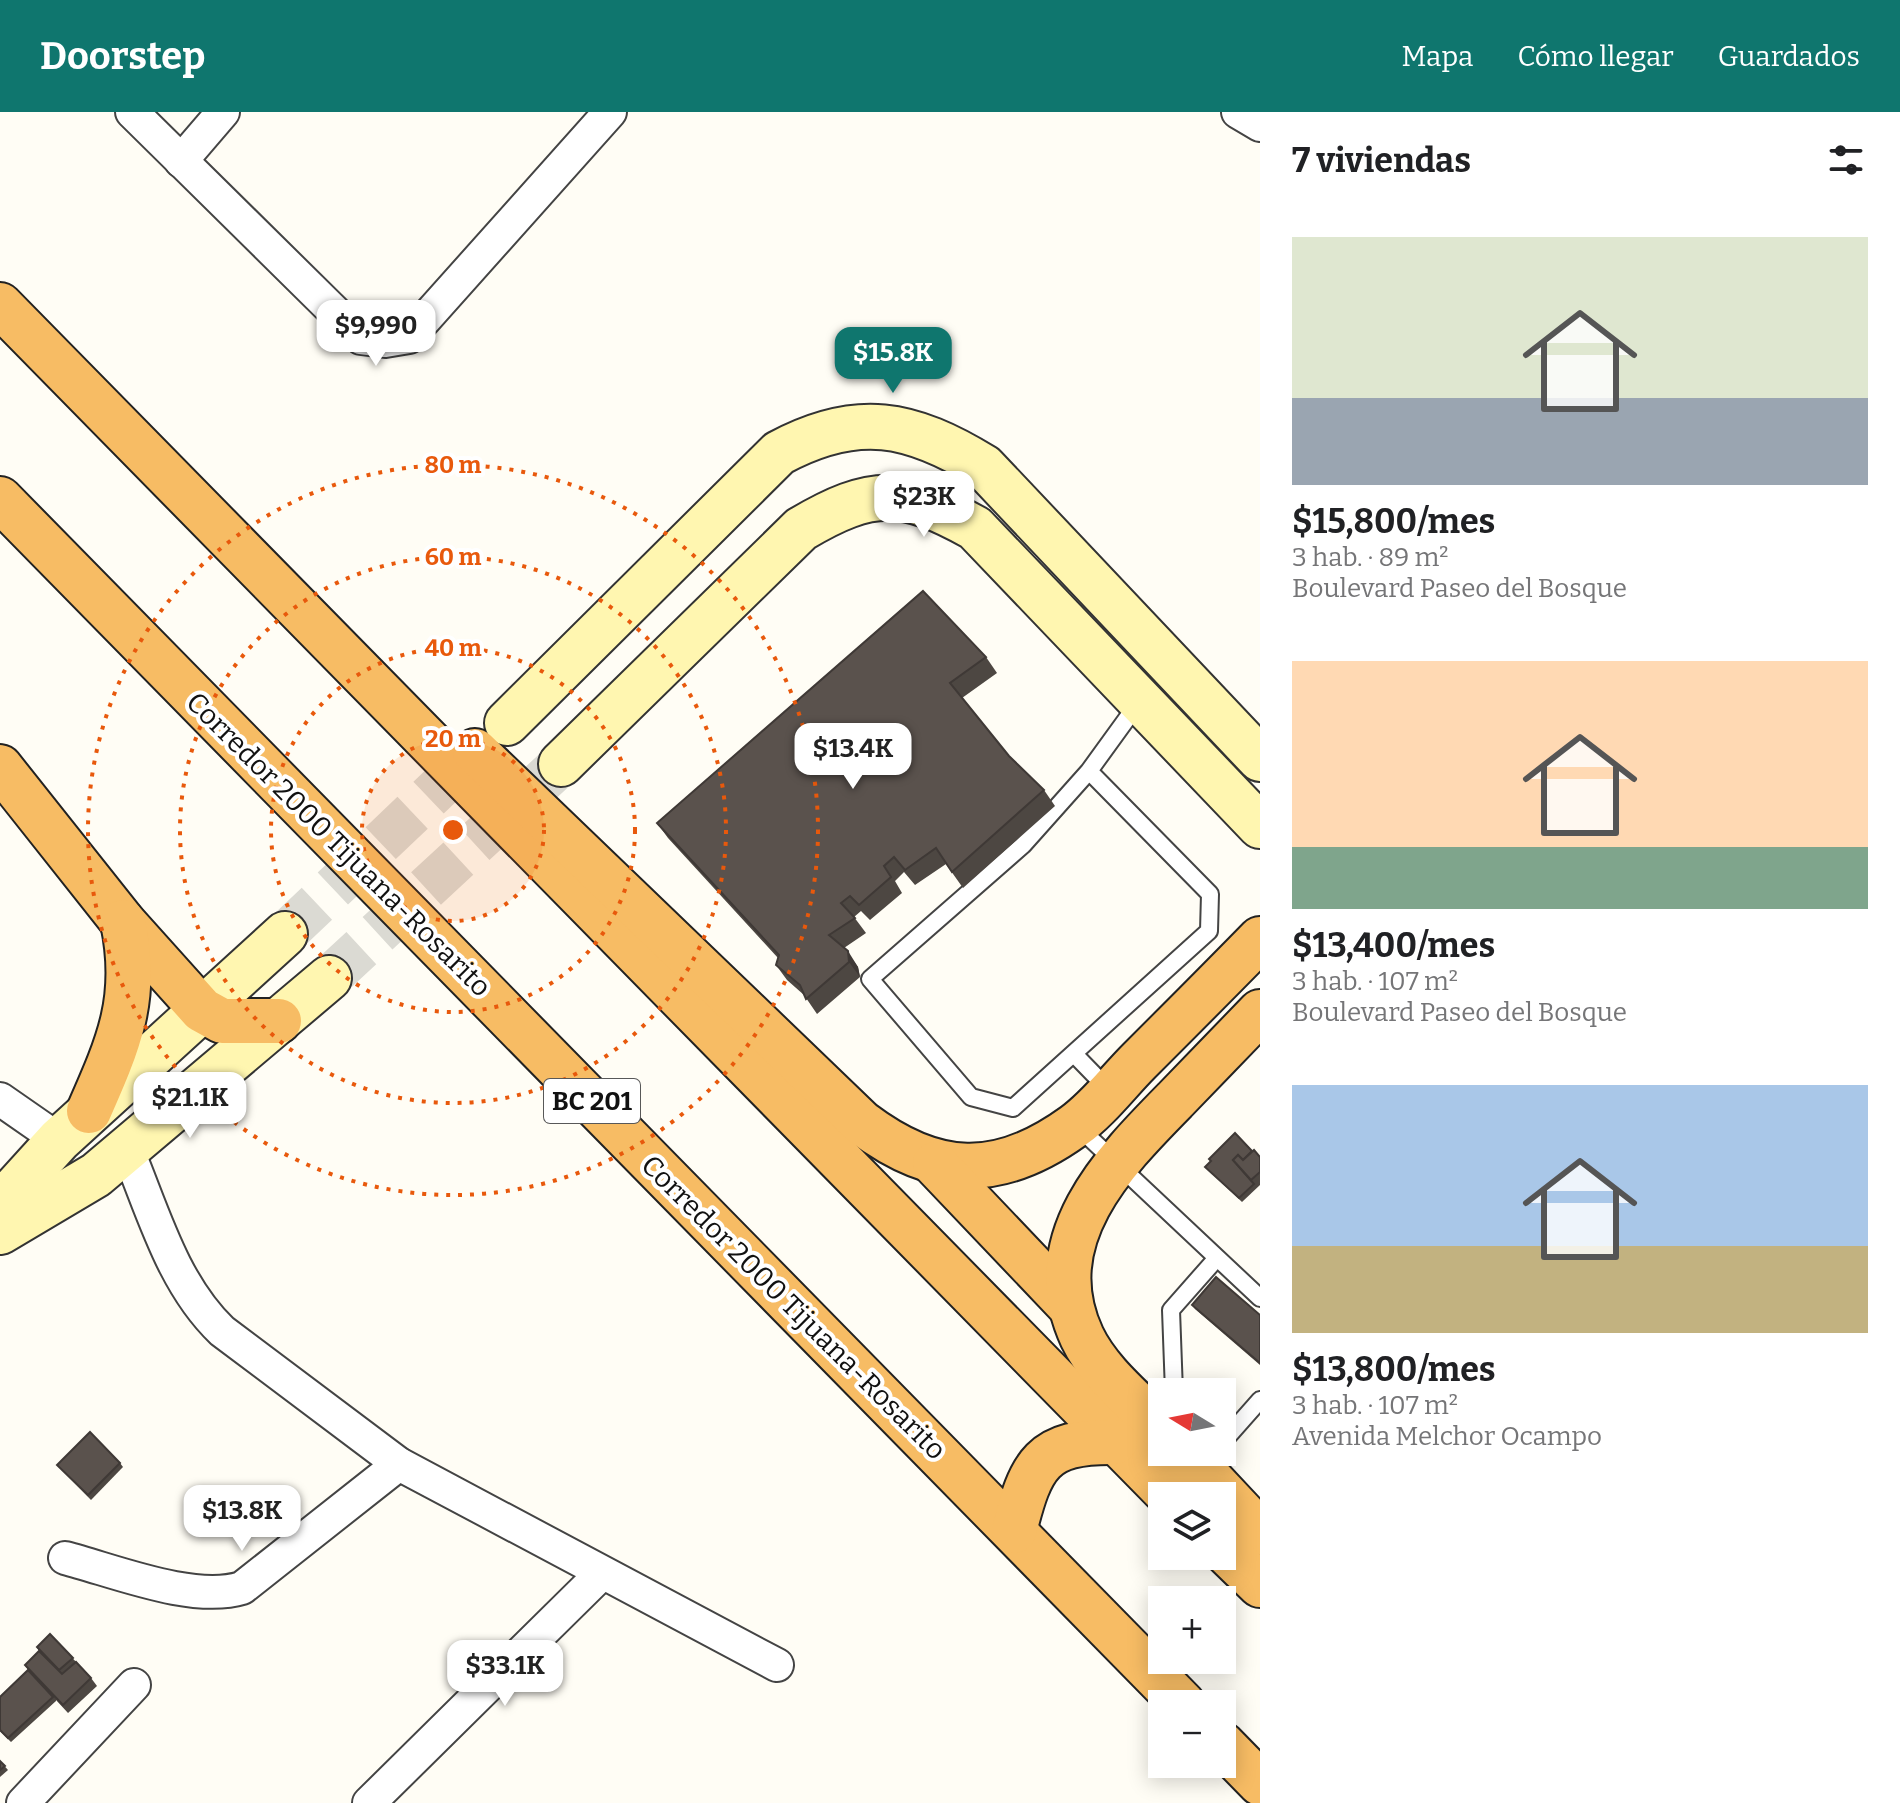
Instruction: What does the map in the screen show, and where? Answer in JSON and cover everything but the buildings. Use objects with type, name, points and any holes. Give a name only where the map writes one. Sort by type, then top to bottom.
[{"type":"highway","points":[[0,305],[1115,1442]]},
{"type":"highway","name":"Corredor 2000 Tijuana-Rosarito","points":[[0,499],[1169,1690]]},
{"type":"highway","points":[[302,616],[488,762],[862,1123],[895,1148],[935,1164],[981,1167],[1025,1156],[1076,1125],[1260,939]]},
{"type":"highway","points":[[0,767],[123,922],[202,1010],[222,1021],[279,1021]]},
{"type":"highway","points":[[74,1126],[115,1053],[126,1017],[131,958],[123,922]]},
{"type":"highway","points":[[1148,1415],[1098,1363],[1083,1339],[1071,1307],[1070,1259],[1081,1223],[1114,1162],[1260,1012]]},
{"type":"highway","points":[[935,1164],[1071,1307]]},
{"type":"highway","points":[[1014,1531],[1031,1472],[1046,1455],[1060,1447],[1087,1441],[1115,1442],[1148,1450]]},
{"type":"highway","points":[[1202,1466],[1260,1532]]},
{"type":"highway","points":[[1236,1758],[1260,1783]]},
{"type":"main road","points":[[507,723],[779,453],[813,434],[851,426],[890,429],[940,440],[984,467],[1260,759]]},
{"type":"main road","points":[[561,764],[801,529],[837,508],[869,497],[906,498],[939,508],[975,528],[1260,826]]},
{"type":"main road","points":[[0,1205],[74,1126],[285,934]]},
{"type":"main road","points":[[0,1232],[96,1175],[329,978]]},
{"type":"street","points":[[132,112],[361,338],[385,341],[409,337],[610,112]]},
{"type":"street","points":[[181,161],[223,112]]},
{"type":"street","points":[[1238,112],[1260,124]]},
{"type":"street","points":[[1254,112],[1260,124]]},
{"type":"street","points":[[0,1099],[74,1126]]},
{"type":"street","points":[[127,1149],[184,1285],[200,1310],[222,1331],[399,1464],[777,1665]]},
{"type":"street","points":[[65,1558],[196,1592],[222,1594],[242,1588],[399,1464]]},
{"type":"street","points":[[369,1803],[602,1573]]},
{"type":"street","points":[[23,1803],[134,1685]]},
{"type":"lane","points":[[1089,771],[1210,894],[1212,912],[1209,931],[1013,1108],[971,1097],[870,979],[1023,845],[1089,771],[1139,702]]},
{"type":"lane","points":[[1075,1055],[1110,1091]]},
{"type":"lane","points":[[1076,1125],[1260,1298]]},
{"type":"lane","points":[[1173,1378],[1171,1310],[1216,1259]]},
{"type":"lane","points":[[1236,1424],[1260,1400]]},
{"type":"tunnel","points":[[285,934],[485,744]]},
{"type":"tunnel","points":[[329,978],[561,764]]}]
